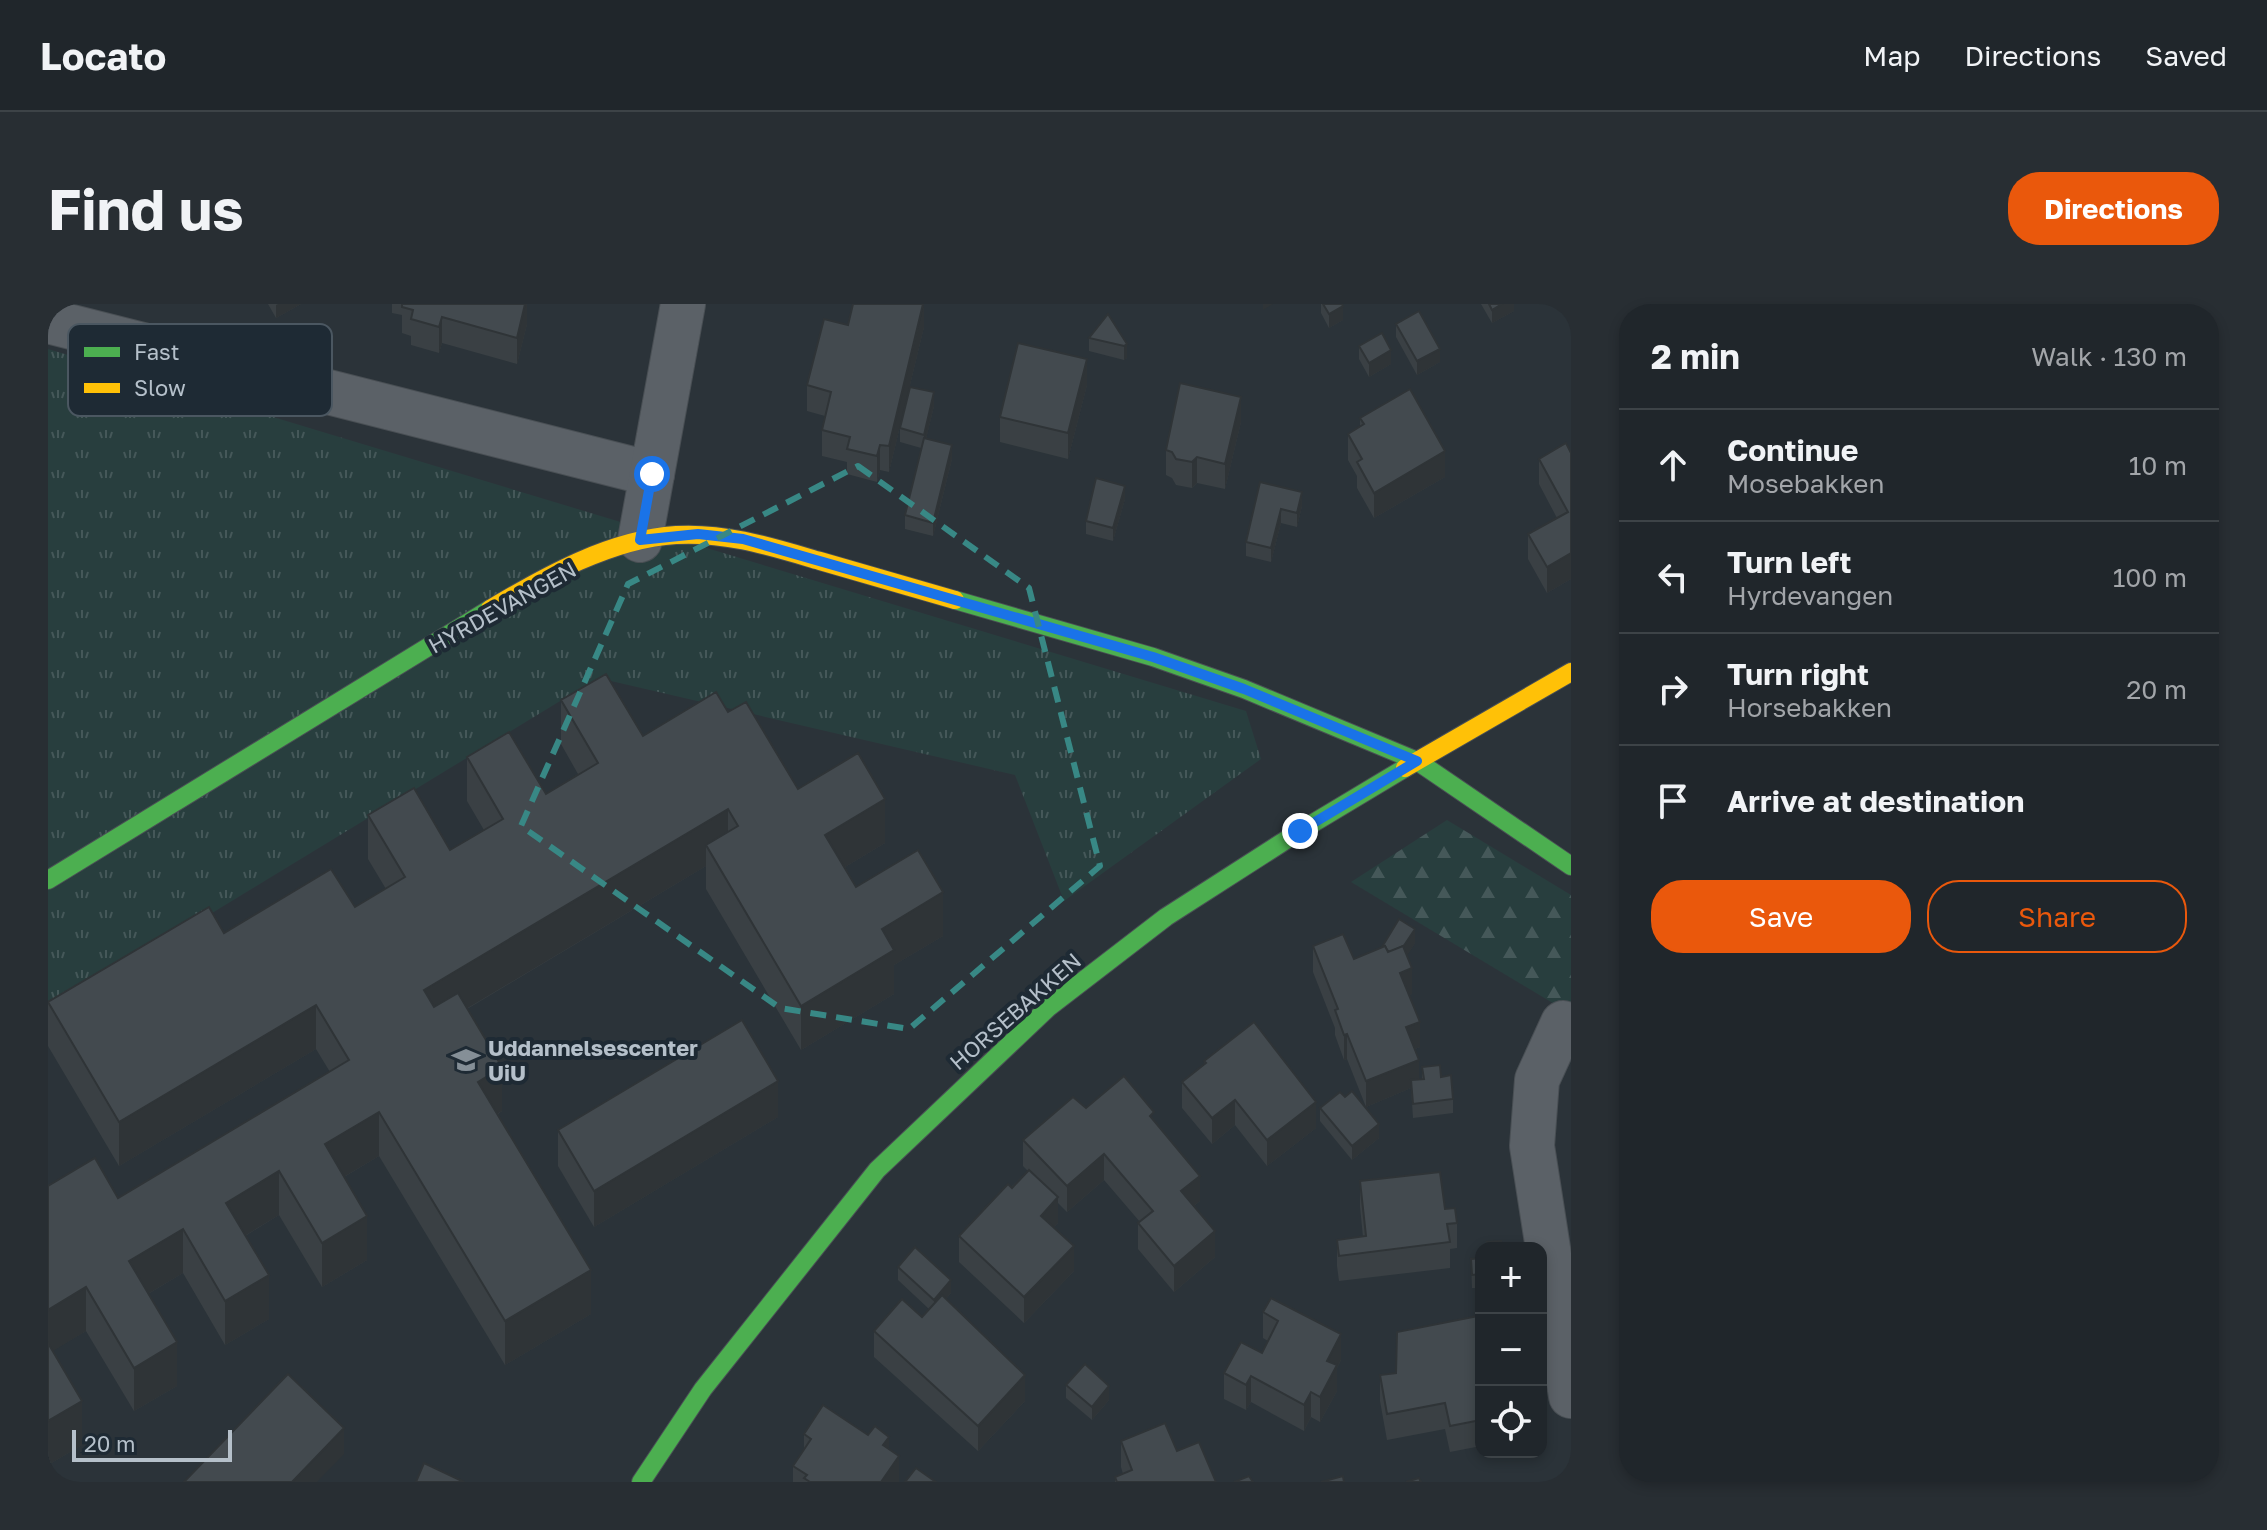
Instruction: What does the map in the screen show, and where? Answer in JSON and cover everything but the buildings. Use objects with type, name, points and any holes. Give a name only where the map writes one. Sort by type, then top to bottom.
[{"type":"street","points":[[640,540],[683,304]]},
{"type":"street","points":[[48,321],[68,326]]},
{"type":"street","points":[[332,393],[652,474]]},
{"type":"street","name":"HYRDEVANGEN","points":[[48,880],[506,600],[568,567],[640,540],[698,534],[743,539],[1153,657],[1244,689],[1417,761],[1571,866]]},
{"type":"street","name":"HORSEBAKKEN","points":[[641,1482],[703,1389],[877,1170],[1049,1007],[1166,917],[1300,831],[1571,672]]},
{"type":"street","points":[[1568,1021],[1537,1080],[1532,1146],[1571,1396]]},
{"type":"highlighted area","points":[[858,466],[1029,588],[1100,866],[909,1029],[780,1008],[521,826],[628,584]]},
{"type":"green space","points":[[48,349],[68,355],[68,416],[270,416],[1246,711],[1261,759],[1064,901],[1015,775],[598,678],[48,1013]]},
{"type":"green space","points":[[1447,820],[1571,895],[1571,1014],[1351,882]]},
{"type":"traffic: fast","points":[[955,600],[1153,657],[1244,689],[1417,761],[1571,866]]},
{"type":"traffic: fast","points":[[48,880],[490,609]]},
{"type":"traffic: fast","points":[[641,1482],[703,1389],[877,1170],[1049,1007],[1166,917],[1405,768]]},
{"type":"traffic: slow","points":[[490,609],[556,572],[603,551],[676,535],[713,536],[749,542],[955,600]]},
{"type":"traffic: slow","points":[[1405,768],[1571,672]]},
{"type":"place","name":"Uddannelsescenter UiU","points":[[466,1060]]},
{"type":"route","points":[[652,474],[640,540],[698,534],[743,539],[1153,657],[1244,689],[1417,761],[1300,831]]}]
